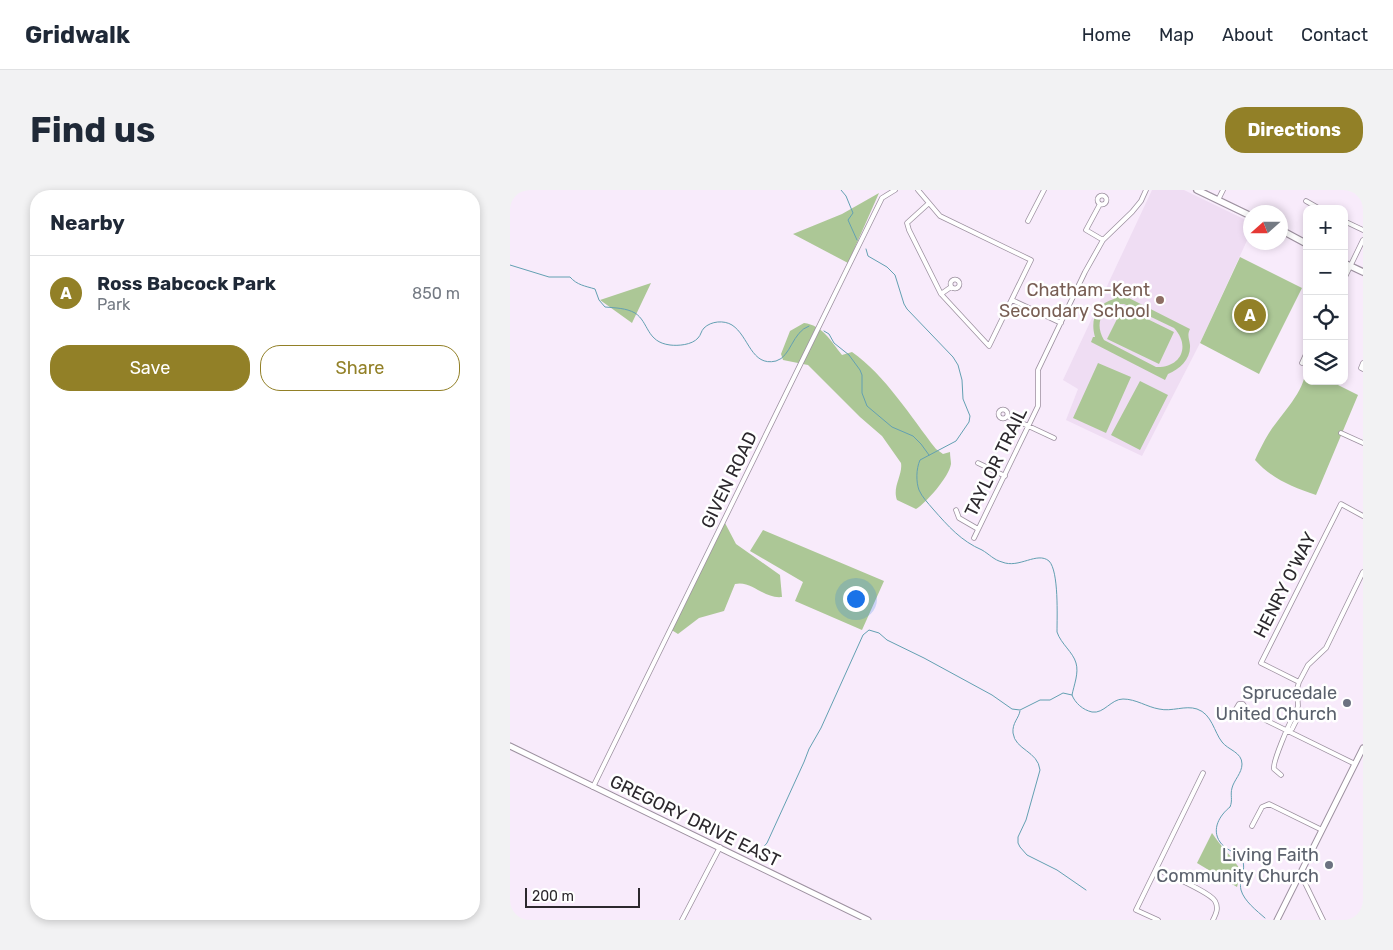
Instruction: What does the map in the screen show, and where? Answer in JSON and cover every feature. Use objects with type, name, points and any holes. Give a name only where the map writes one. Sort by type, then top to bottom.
[{"type":"main road","points":[[1197,190],[1243,212]]},
{"type":"main road","points":[[1288,234],[1303,242]]},
{"type":"main road","points":[[1350,266],[1363,272]]},
{"type":"street","name":"GIVEN ROAD","points":[[593,787],[882,198],[895,190]]},
{"type":"street","points":[[918,190],[929,203],[940,216],[1031,260],[989,346],[940,294],[907,223],[929,203]]},
{"type":"street","points":[[1028,221],[1044,190]]},
{"type":"street","name":"TAYLOR TRAIL","points":[[974,538],[1039,401],[1038,370],[1060,323],[1103,240],[1142,201],[1146,190]]},
{"type":"street","points":[[1218,200],[1223,190]]},
{"type":"street","points":[[1306,202],[1312,205]]},
{"type":"street","points":[[1100,204],[1086,230],[1103,240]]},
{"type":"street","points":[[1348,223],[1363,230]]},
{"type":"street","points":[[1348,270],[1363,240]]},
{"type":"street","points":[[940,294],[951,287]]},
{"type":"street","points":[[1012,300],[1060,323]]},
{"type":"street","points":[[1363,363],[1361,368],[1363,369]]},
{"type":"street","points":[[1008,416],[1054,438]]},
{"type":"street","points":[[1342,433],[1363,443]]},
{"type":"street","points":[[978,463],[1005,476]]},
{"type":"street","name":"HENRY O'WAY","points":[[1299,682],[1261,663],[1341,504],[1363,516]]},
{"type":"street","points":[[956,510],[959,518],[978,529]]},
{"type":"street","points":[[1281,775],[1276,772],[1273,765],[1287,727],[1292,717],[1295,716],[1298,706],[1297,689],[1299,682],[1308,665],[1326,648],[1363,572]]},
{"type":"street","points":[[1245,710],[1355,764]]},
{"type":"street","name":"GREGORY DRIVE EAST","points":[[510,746],[868,920]]},
{"type":"street","points":[[1277,920],[1363,748]]},
{"type":"street","points":[[1158,920],[1136,910],[1203,773]]},
{"type":"street","points":[[1252,826],[1262,808],[1269,804],[1322,830]]},
{"type":"street","points":[[682,920],[720,847]]},
{"type":"street","points":[[1157,869],[1211,896],[1217,906],[1217,912],[1213,920]]},
{"type":"street","points":[[1299,877],[1305,883],[1323,920]]},
{"type":"shaded area","name":"Chatham-Kent Secondary School","points":[[1152,190],[1184,190],[1243,219],[1243,249],[1199,345],[1142,456],[1066,420],[1078,389],[1063,380]]},
{"type":"green space","points":[[879,193],[848,263],[793,234],[842,214]]},
{"type":"green space","points":[[1240,257],[1302,288],[1259,374],[1200,343]]},
{"type":"green space","points":[[651,283],[632,323],[600,300]]},
{"type":"green space","points":[[1115,291],[1190,329],[1188,335],[1189,355],[1177,369],[1168,374],[1165,380],[1091,342],[1093,337],[1095,337],[1093,325],[1096,314],[1103,305],[1114,299]],"holes":[[[1116,304],[1124,304],[1174,328],[1182,342],[1181,355],[1177,360],[1172,364],[1156,367],[1104,340],[1100,329],[1103,315],[1106,310]]]},
{"type":"green space","points":[[1123,307],[1174,332],[1159,364],[1107,339]]},
{"type":"green space","points":[[804,323],[821,330],[842,355],[852,352],[864,361],[897,397],[936,449],[943,454],[950,452],[951,464],[946,476],[931,496],[916,509],[897,500],[896,490],[901,472],[901,463],[882,436],[860,417],[808,365],[783,360],[781,354],[790,331]]},
{"type":"green space","points":[[1098,363],[1131,377],[1106,433],[1073,418]]},
{"type":"green space","points":[[1140,381],[1168,395],[1140,450],[1111,435]]},
{"type":"green space","points":[[1303,381],[1303,385],[1338,385],[1358,395],[1316,495],[1283,482],[1255,460],[1269,433],[1292,403]]},
{"type":"green space","points":[[725,523],[736,544],[780,575],[782,597],[769,595],[741,583],[735,584],[724,611],[699,618],[678,634],[670,629],[713,538]]},
{"type":"green space","points":[[763,530],[884,581],[862,630],[795,601],[803,582],[750,551]]},
{"type":"green space","points":[[1212,833],[1241,871],[1237,887],[1197,863]]},
{"type":"waterway","points":[[841,190],[846,196],[853,213],[848,220],[857,240]]},
{"type":"waterway","points":[[866,249],[868,256],[887,267],[895,275],[907,309],[953,357],[958,365],[962,380],[963,399],[970,416],[969,422],[956,441],[920,460],[917,475],[920,493],[955,532],[996,560],[1008,564],[1039,558],[1049,561],[1056,584],[1057,632],[1076,663],[1077,675],[1072,695],[1080,706],[1086,710],[1096,712],[1115,701],[1123,699],[1164,710],[1192,708],[1202,711],[1206,715],[1219,738],[1240,757],[1242,764],[1232,788],[1230,807],[1218,823],[1217,837],[1224,846],[1240,855],[1243,860],[1241,890],[1245,898],[1265,918]]},
{"type":"waterway","points":[[510,265],[549,277],[570,277],[578,284],[595,289],[599,300],[605,307],[632,311],[640,317],[656,340],[670,345],[689,344],[698,338],[707,326],[718,322],[725,322],[738,330],[751,349],[761,359],[768,362],[776,361],[785,355],[799,333],[809,326]]},
{"type":"waterway","points":[[824,331],[829,334],[834,343],[849,355],[860,370],[862,375],[862,393],[867,406],[892,427],[913,436],[929,455]]},
{"type":"waterway","points":[[742,848],[749,853],[758,853],[767,843],[863,635],[869,630],[879,633],[887,640],[992,695],[1012,709],[1020,710],[1040,700],[1050,700],[1063,693],[1072,695]]},
{"type":"waterway","points":[[1020,711],[1014,726],[1013,733],[1015,739],[1031,754],[1040,770],[1026,820],[1018,837],[1018,843],[1027,855],[1057,870],[1086,890]]},
{"type":"place","name":"Chatham-Kent Secondary School","points":[[1160,300]]},
{"type":"place","name":"Ross Babcock Park","points":[[1250,315]]},
{"type":"place","name":"Sprucedale United Church","points":[[1347,703]]},
{"type":"place","name":"Living Faith Community Church","points":[[1329,865]]}]
